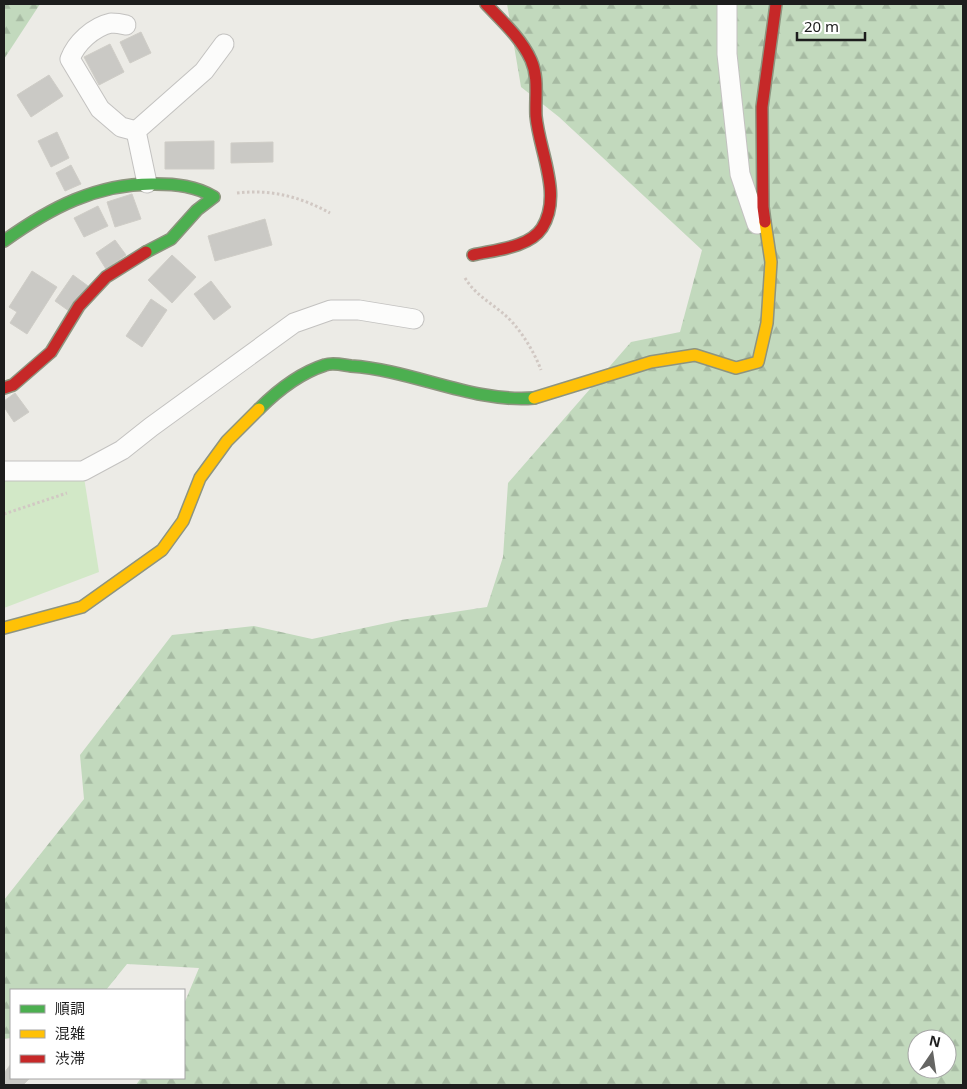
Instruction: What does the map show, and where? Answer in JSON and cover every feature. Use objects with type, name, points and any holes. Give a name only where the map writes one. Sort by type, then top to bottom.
[{"type":"street","points":[[473,255],[529,239],[542,228],[549,208],[548,172],[539,140],[536,116],[538,82],[531,59],[486,4]]},
{"type":"street","points":[[727,4],[727,54],[740,174],[770,262]]},
{"type":"street","points":[[4,628],[82,607],[162,550],[183,521],[200,478],[227,441],[276,393],[299,376],[327,364],[369,367],[452,386],[490,397],[511,400],[536,398],[660,360],[696,355],[736,368],[758,362],[766,322],[770,262],[763,207],[762,107],[776,4]]},
{"type":"street","points":[[126,25],[111,23],[93,32],[75,46],[70,59],[100,109],[121,127],[136,131]]},
{"type":"street","points":[[136,131],[204,71],[224,44]]},
{"type":"street","points":[[136,131],[147,183]]},
{"type":"street","points":[[4,241],[56,206],[95,190],[147,183],[204,190],[214,197],[198,210],[171,239],[132,259],[106,277],[79,306],[51,352],[13,385],[4,388]]},
{"type":"street","points":[[4,471],[83,471],[122,450],[151,426],[294,323],[331,310],[359,310],[414,319]]},
{"type":"path","points":[[214,197],[246,192],[280,194],[309,201],[330,213]]},
{"type":"path","points":[[473,255],[466,265],[465,278],[472,289],[513,323],[536,358],[549,394]]},
{"type":"path","points":[[4,514],[72,491]]},
{"type":"green space","points":[[4,4],[40,4],[4,59]]},
{"type":"green space","points":[[507,4],[963,4],[963,1085],[136,1085],[140,1079],[185,1079],[185,1002],[199,968],[127,964],[107,989],[10,989],[10,1038],[4,1039],[4,900],[84,799],[80,755],[172,635],[254,626],[312,639],[401,620],[487,607],[503,557],[508,483],[631,342],[680,332],[702,250],[559,117],[521,87]]},
{"type":"green space","points":[[4,469],[83,471],[99,572],[4,608]]},
{"type":"building","points":[[141,32],[151,53],[130,63],[120,42]]},
{"type":"building","points":[[110,44],[124,72],[99,85],[84,57]]},
{"type":"building","points":[[49,75],[63,96],[31,117],[17,95]]},
{"type":"building","points":[[57,132],[69,158],[51,167],[38,141]]},
{"type":"building","points":[[214,141],[214,169],[165,169],[165,142]]},
{"type":"building","points":[[273,142],[273,162],[231,163],[231,143]]},
{"type":"building","points":[[71,165],[81,184],[65,191],[56,173]]},
{"type":"building","points":[[132,194],[141,219],[115,227],[107,202]]},
{"type":"building","points":[[98,206],[108,226],[84,237],[74,218]]},
{"type":"building","points":[[265,219],[272,245],[215,261],[208,236]]},
{"type":"building","points":[[115,240],[126,255],[106,269],[96,253]]},
{"type":"building","points":[[172,255],[196,277],[172,303],[148,280]]},
{"type":"building","points":[[32,271],[57,287],[27,334],[10,323],[17,312],[9,307]]},
{"type":"building","points":[[73,275],[88,286],[69,311],[55,301]]},
{"type":"building","points":[[211,281],[231,307],[214,320],[194,294]]},
{"type":"building","points":[[151,299],[167,310],[142,347],[126,336]]},
{"type":"building","points":[[15,393],[29,412],[14,422],[4,407],[4,401]]},
{"type":"building","points":[[10,1065],[10,1079],[29,1079],[23,1085],[4,1085],[4,1073]]},
{"type":"traffic: fast","points":[[4,241],[57,208],[94,193],[113,188],[134,185],[171,184],[193,188],[214,197],[197,210],[171,239],[146,252]]},
{"type":"traffic: fast","points":[[259,409],[298,377],[316,368],[331,364],[397,373],[488,396],[534,398]]},
{"type":"traffic: slow","points":[[534,398],[651,362],[695,355],[736,368],[758,362],[767,323],[771,262],[765,222]]},
{"type":"traffic: slow","points":[[4,628],[82,607],[162,550],[183,521],[200,478],[227,441],[259,409]]},
{"type":"traffic: jam","points":[[473,255],[510,247],[529,240],[542,228],[548,215],[550,202],[548,173],[536,116],[536,81],[531,60],[517,37],[486,4]]},
{"type":"traffic: jam","points":[[765,222],[763,207],[762,107],[776,4]]},
{"type":"traffic: jam","points":[[4,388],[13,385],[51,352],[79,306],[106,277],[146,252]]}]
